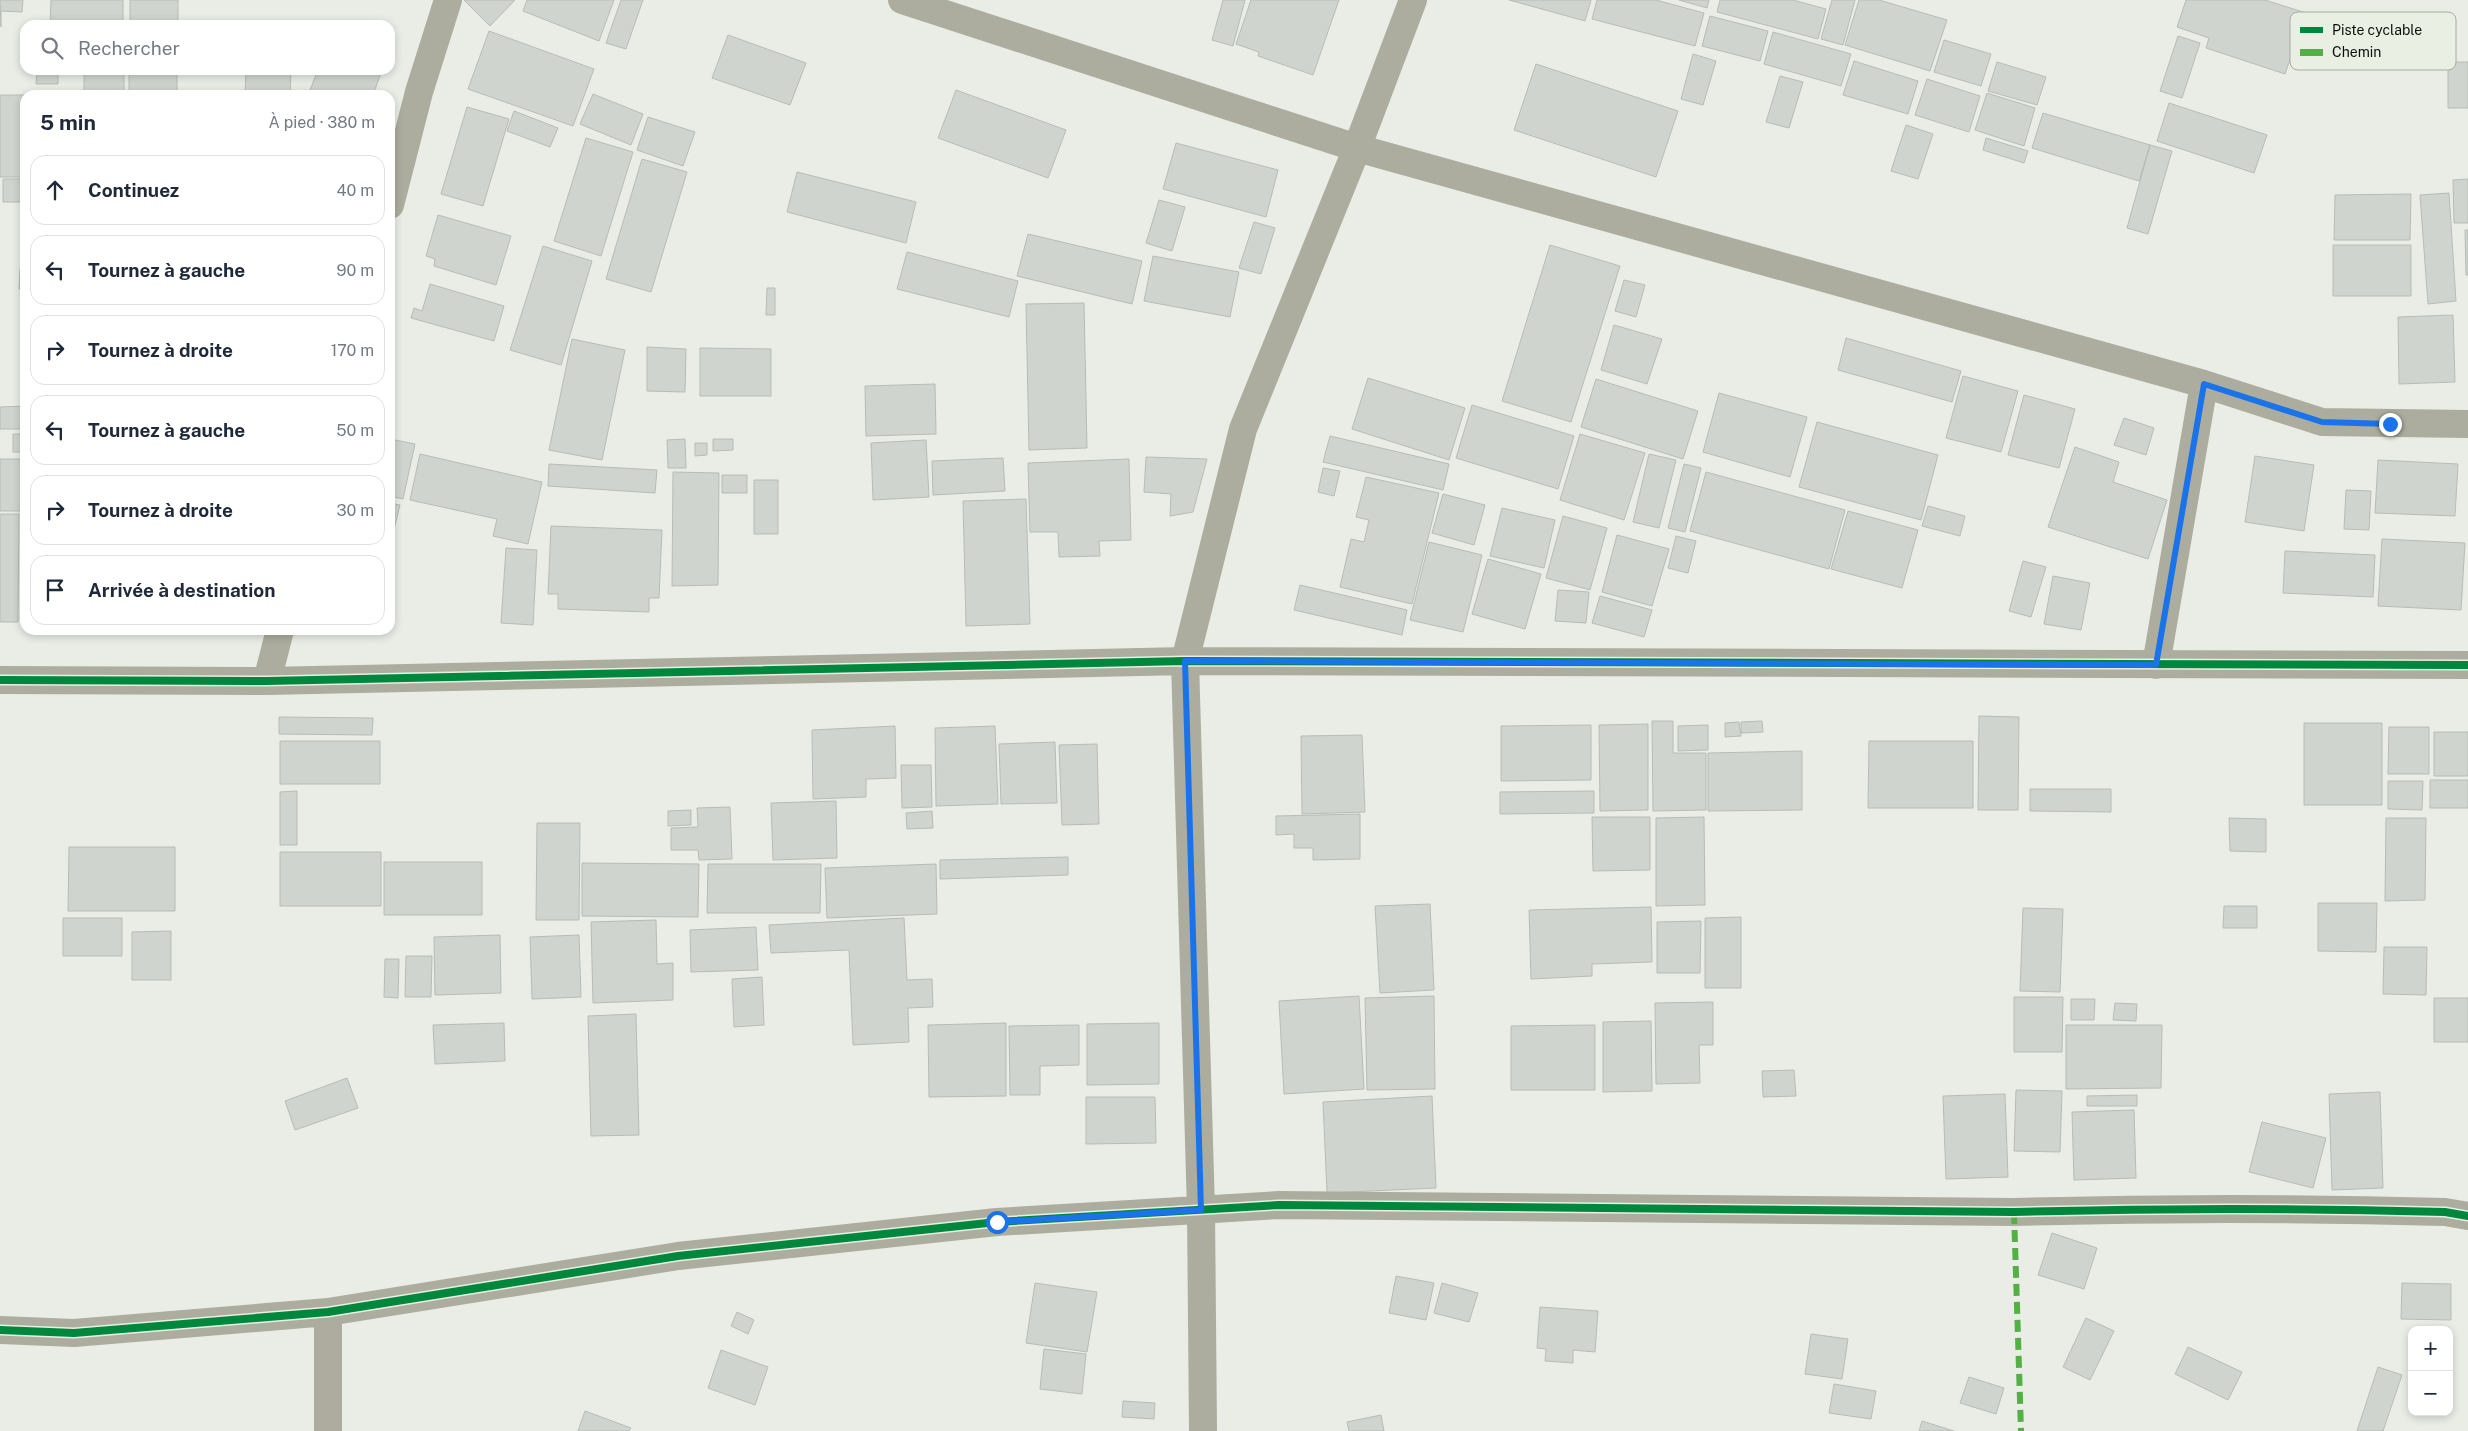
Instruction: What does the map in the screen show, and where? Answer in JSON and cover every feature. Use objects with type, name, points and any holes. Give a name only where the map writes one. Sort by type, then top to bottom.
[{"type":"street","points":[[395,186],[419,92],[448,0]]},
{"type":"street","points":[[902,0],[1357,148],[2204,384],[2322,422],[2468,424]]},
{"type":"street","points":[[1203,1431],[1201,1210],[1185,661],[1243,429],[1357,148],[1413,0]]},
{"type":"street","points":[[2156,665],[2204,384]]},
{"type":"street","points":[[267,681],[279,635]]},
{"type":"street","points":[[0,680],[267,681],[1185,661],[2468,665]]},
{"type":"street","points":[[0,1330],[74,1332],[328,1312],[678,1256],[997,1222],[1279,1205],[2014,1212],[2118,1209],[2302,1208],[2445,1212],[2468,1216]]},
{"type":"street","points":[[328,1312],[328,1431]]},
{"type":"building","points":[[0,0],[23,0],[22,12],[1,11],[1,27]]},
{"type":"building","points":[[51,0],[123,0],[123,20],[50,20]]},
{"type":"building","points":[[130,0],[178,0],[178,20],[130,20]]},
{"type":"building","points":[[464,0],[515,0],[490,26]]},
{"type":"building","points":[[527,0],[614,0],[599,41],[523,11]]},
{"type":"building","points":[[621,0],[643,0],[626,49],[606,43]]},
{"type":"building","points":[[1223,0],[1245,0],[1233,46],[1212,40]]},
{"type":"building","points":[[1251,0],[1339,0],[1313,75],[1258,56],[1259,52],[1236,44]]},
{"type":"building","points":[[1509,0],[1591,0],[1585,21]]},
{"type":"building","points":[[1597,0],[1656,0],[1704,13],[1695,46],[1592,19]]},
{"type":"building","points":[[1679,0],[1709,0],[1707,8]]},
{"type":"building","points":[[1720,0],[1793,0],[1826,9],[1818,39],[1717,12]]},
{"type":"building","points":[[1832,0],[1855,0],[1843,45],[1821,39]]},
{"type":"building","points":[[1859,0],[1879,0],[1947,20],[1930,71],[1845,45]]},
{"type":"building","points":[[2186,0],[2265,0],[2303,12],[2290,12],[2290,59],[2285,74],[2206,48],[2209,38],[2177,27]]},
{"type":"building","points":[[1710,16],[1768,31],[1760,61],[1702,46]]},
{"type":"building","points":[[489,31],[594,69],[573,126],[468,89]]},
{"type":"building","points":[[1773,32],[1851,54],[1841,86],[1764,64]]},
{"type":"building","points":[[728,35],[806,63],[790,105],[712,78]]},
{"type":"building","points":[[2178,36],[2200,43],[2182,98],[2160,91]]},
{"type":"building","points":[[1944,40],[1991,54],[1981,86],[1934,72]]},
{"type":"building","points":[[1693,54],[1716,61],[1703,105],[1681,99]]},
{"type":"building","points":[[1854,61],[1918,81],[1908,114],[1843,95]]},
{"type":"building","points":[[1997,62],[2046,77],[2037,105],[1988,91]]},
{"type":"building","points":[[2456,62],[2468,62],[2468,108],[2448,108],[2448,70],[2456,70]]},
{"type":"building","points":[[1536,64],[1678,111],[1656,177],[1514,130]]},
{"type":"building","points":[[37,75],[58,75],[58,84],[36,84]]},
{"type":"building","points":[[84,75],[124,75],[124,90],[84,90]]},
{"type":"building","points":[[129,75],[177,75],[177,90],[129,90]]},
{"type":"building","points":[[246,75],[291,75],[290,90],[245,90]]},
{"type":"building","points":[[316,75],[380,75],[375,90],[310,90]]},
{"type":"building","points":[[1780,76],[1803,82],[1789,128],[1766,122]]},
{"type":"building","points":[[1927,79],[1980,96],[1969,132],[1915,115]]},
{"type":"building","points":[[956,90],[1066,130],[1048,178],[938,138]]},
{"type":"building","points":[[1987,93],[2035,108],[2024,146],[1975,130]]},
{"type":"building","points":[[593,94],[643,114],[631,145],[580,124]]},
{"type":"building","points":[[0,95],[20,95],[20,177],[0,177]]},
{"type":"building","points":[[2169,103],[2267,135],[2254,173],[2157,141]]},
{"type":"building","points":[[467,107],[509,119],[483,206],[441,194]]},
{"type":"building","points":[[514,111],[558,128],[550,147],[507,131]]},
{"type":"building","points":[[2043,113],[2150,145],[2139,181],[2032,148]]},
{"type":"building","points":[[648,117],[695,132],[683,166],[637,150]]},
{"type":"building","points":[[1906,125],[1933,134],[1918,179],[1891,171]]},
{"type":"building","points":[[586,138],[633,152],[601,256],[554,241]]},
{"type":"building","points":[[1986,138],[2028,151],[2024,163],[1983,150]]},
{"type":"building","points":[[1176,143],[1278,170],[1266,217],[1163,189]]},
{"type":"building","points":[[2150,145],[2172,151],[2148,234],[2127,228]]},
{"type":"building","points":[[642,159],[687,172],[651,292],[606,279]]},
{"type":"building","points":[[797,172],[916,202],[906,243],[787,212]]},
{"type":"building","points":[[3,179],[20,179],[20,202],[3,202]]},
{"type":"building","points":[[2468,179],[2468,223],[2454,223],[2453,180]]},
{"type":"building","points":[[2449,193],[2456,301],[2428,304],[2420,195]]},
{"type":"building","points":[[2411,194],[2410,240],[2334,240],[2335,195]]},
{"type":"building","points":[[1159,200],[1185,207],[1172,251],[1146,243]]},
{"type":"building","points":[[438,215],[511,236],[496,285],[434,266],[435,259],[426,256]]},
{"type":"building","points":[[1254,222],[1275,228],[1261,274],[1239,268]]},
{"type":"building","points":[[2465,230],[2468,230],[2468,275],[2466,275]]},
{"type":"building","points":[[1028,234],[1142,261],[1132,304],[1017,276]]},
{"type":"building","points":[[1550,245],[1620,266],[1571,422],[1502,401]]},
{"type":"building","points":[[2333,245],[2411,245],[2411,296],[2333,296]]},
{"type":"building","points":[[543,246],[592,261],[561,365],[510,350]]},
{"type":"building","points":[[907,252],[1018,281],[1009,317],[897,289]]},
{"type":"building","points":[[1153,256],[1239,272],[1230,317],[1144,301]]},
{"type":"building","points":[[1624,280],[1645,285],[1636,317],[1615,311]]},
{"type":"building","points":[[430,284],[504,306],[494,341],[411,318],[414,308],[422,311]]},
{"type":"building","points":[[767,288],[775,288],[775,315],[766,315]]},
{"type":"building","points":[[1084,303],[1087,448],[1029,450],[1026,304]]},
{"type":"building","points":[[2453,315],[2455,382],[2399,384],[2398,317]]},
{"type":"building","points":[[1614,325],[1662,339],[1647,384],[1601,370]]},
{"type":"building","points":[[1846,338],[1961,371],[1952,402],[1838,370]]},
{"type":"building","points":[[572,339],[625,350],[602,460],[549,450]]},
{"type":"building","points":[[647,347],[686,349],[685,392],[647,391]]},
{"type":"building","points":[[700,348],[771,349],[771,396],[700,396]]},
{"type":"building","points":[[1963,376],[2018,391],[2001,452],[1946,438]]},
{"type":"building","points":[[1368,378],[1465,408],[1449,460],[1352,429]]},
{"type":"building","points":[[1596,379],[1698,411],[1683,459],[1581,427]]},
{"type":"building","points":[[935,384],[936,434],[866,436],[865,386]]},
{"type":"building","points":[[1719,393],[1807,417],[1790,477],[1703,452]]},
{"type":"building","points":[[2024,395],[2075,409],[2059,468],[2008,455]]},
{"type":"building","points":[[1472,405],[1574,436],[1558,489],[1456,458]]},
{"type":"building","points":[[20,406],[20,429],[0,429],[0,407]]},
{"type":"building","points":[[2124,418],[2154,428],[2146,455],[2114,445]]},
{"type":"building","points":[[1817,422],[1938,455],[1921,520],[1799,487]]},
{"type":"building","points":[[13,434],[20,434],[20,452],[13,452]]},
{"type":"building","points":[[1580,434],[1645,453],[1624,520],[1560,500]]},
{"type":"building","points":[[1330,436],[1449,464],[1443,490],[1323,462]]},
{"type":"building","points":[[685,439],[686,468],[668,468],[667,440]]},
{"type":"building","points":[[713,439],[733,439],[733,450],[713,451]]},
{"type":"building","points":[[395,440],[415,444],[403,499],[395,497]]},
{"type":"building","points":[[926,440],[929,497],[873,500],[871,443]]},
{"type":"building","points":[[695,443],[707,443],[707,455],[695,456]]},
{"type":"building","points":[[2075,447],[2119,462],[2113,482],[2167,500],[2148,559],[2048,527]]},
{"type":"building","points":[[420,454],[542,482],[528,544],[493,536],[497,519],[410,500]]},
{"type":"building","points":[[1649,454],[1676,460],[1659,528],[1633,522]]},
{"type":"building","points":[[2255,456],[2314,465],[2304,531],[2245,522]]},
{"type":"building","points":[[1146,457],[1207,459],[1193,512],[1170,516],[1171,494],[1144,492]]},
{"type":"building","points":[[1003,458],[1005,491],[933,495],[932,461]]},
{"type":"building","points":[[0,459],[20,459],[20,511],[0,511]]},
{"type":"building","points":[[1129,459],[1131,540],[1099,541],[1100,556],[1059,557],[1058,532],[1030,532],[1028,463]]},
{"type":"building","points":[[2378,460],[2458,464],[2455,516],[2375,513]]},
{"type":"building","points":[[549,464],[657,470],[655,493],[548,486]]},
{"type":"building","points":[[1684,464],[1701,468],[1685,532],[1668,528]]},
{"type":"building","points":[[1323,468],[1340,471],[1334,496],[1318,492]]},
{"type":"building","points":[[673,472],[719,473],[718,585],[672,586]]},
{"type":"building","points":[[1706,472],[1845,510],[1829,569],[1690,531]]},
{"type":"building","points":[[722,475],[747,475],[747,493],[722,493]]},
{"type":"building","points":[[1366,477],[1439,493],[1412,604],[1340,587],[1351,539],[1364,542],[1369,520],[1356,517]]},
{"type":"building","points":[[754,480],[778,480],[778,534],[754,534]]},
{"type":"building","points":[[2346,490],[2371,491],[2369,530],[2344,529]]},
{"type":"building","points":[[1443,494],[1485,505],[1474,545],[1432,533]]},
{"type":"building","points":[[1026,499],[1030,624],[966,626],[963,501]]},
{"type":"building","points":[[395,504],[400,505],[395,525]]},
{"type":"building","points":[[1928,506],[1965,516],[1960,536],[1922,526]]},
{"type":"building","points":[[1502,508],[1555,520],[1544,568],[1490,556]]},
{"type":"building","points":[[1848,511],[1918,530],[1902,588],[1831,569]]},
{"type":"building","points":[[0,514],[19,514],[18,622],[0,622]]},
{"type":"building","points":[[1563,516],[1607,528],[1590,590],[1546,578]]},
{"type":"building","points":[[551,526],[662,530],[659,598],[649,598],[649,612],[558,609],[558,594],[548,594]]},
{"type":"building","points":[[1617,535],[1669,549],[1652,606],[1602,592]]},
{"type":"building","points":[[1676,536],[1696,541],[1688,573],[1668,568]]},
{"type":"building","points":[[2382,539],[2465,543],[2461,610],[2378,606]]},
{"type":"building","points":[[1429,542],[1482,555],[1463,632],[1410,620]]},
{"type":"building","points":[[506,548],[537,550],[533,625],[501,623]]},
{"type":"building","points":[[2285,551],[2375,555],[2373,597],[2283,593]]},
{"type":"building","points":[[1488,559],[1541,574],[1525,629],[1472,614]]},
{"type":"building","points":[[2023,561],[2046,567],[2031,617],[2009,611]]},
{"type":"building","points":[[2053,576],[2090,583],[2081,630],[2044,624]]},
{"type":"building","points":[[1300,585],[1407,610],[1402,635],[1294,610]]},
{"type":"building","points":[[1558,590],[1589,592],[1586,623],[1555,621]]},
{"type":"building","points":[[1600,596],[1652,610],[1644,637],[1592,623]]},
{"type":"building","points":[[1979,716],[2019,717],[2018,810],[1978,810]]},
{"type":"building","points":[[279,717],[373,718],[372,735],[279,734]]},
{"type":"building","points":[[1652,721],[1673,721],[1673,753],[1706,753],[1706,810],[1653,811]]},
{"type":"building","points":[[1762,721],[1763,732],[1741,733],[1741,722]]},
{"type":"building","points":[[1739,722],[1741,736],[1725,737],[1725,723]]},
{"type":"building","points":[[2304,723],[2382,723],[2382,805],[2304,805]]},
{"type":"building","points":[[1648,724],[1648,810],[1600,811],[1599,725]]},
{"type":"building","points":[[1591,725],[1591,780],[1501,781],[1501,726]]},
{"type":"building","points":[[1708,725],[1708,750],[1678,751],[1678,726]]},
{"type":"building","points":[[895,726],[896,778],[866,779],[866,797],[813,799],[812,730]]},
{"type":"building","points":[[995,726],[998,804],[936,806],[935,728]]},
{"type":"building","points":[[2389,727],[2429,727],[2429,774],[2388,774]]},
{"type":"building","points":[[2434,732],[2468,732],[2468,776],[2434,776]]},
{"type":"building","points":[[1362,735],[1365,812],[1302,814],[1301,736]]},
{"type":"building","points":[[280,741],[380,741],[380,784],[280,784]]},
{"type":"building","points":[[1869,741],[1973,741],[1973,808],[1868,808]]},
{"type":"building","points":[[1055,742],[1057,803],[1001,804],[999,744]]},
{"type":"building","points":[[1097,744],[1099,824],[1062,825],[1059,745]]},
{"type":"building","points":[[1802,751],[1802,810],[1708,811],[1708,753]]},
{"type":"building","points":[[901,765],[931,765],[932,807],[902,808]]},
{"type":"building","points":[[2430,780],[2468,780],[2468,808],[2430,808]]},
{"type":"building","points":[[2388,781],[2423,781],[2422,810],[2388,809]]},
{"type":"building","points":[[2030,789],[2111,789],[2111,812],[2030,811]]},
{"type":"building","points":[[297,791],[297,845],[280,845],[280,792]]},
{"type":"building","points":[[1594,791],[1594,813],[1500,814],[1500,792]]},
{"type":"building","points":[[836,801],[837,858],[773,860],[771,803]]},
{"type":"building","points":[[730,807],[732,859],[699,860],[698,850],[671,850],[671,828],[698,827],[697,808]]},
{"type":"building","points":[[691,810],[691,825],[668,826],[668,811]]},
{"type":"building","points":[[932,811],[933,828],[907,829],[906,813]]},
{"type":"building","points":[[1360,814],[1360,859],[1313,860],[1313,848],[1294,848],[1294,834],[1276,835],[1276,816]]},
{"type":"building","points":[[1592,817],[1650,817],[1650,870],[1593,871]]},
{"type":"building","points":[[1704,817],[1705,905],[1656,906],[1656,818]]},
{"type":"building","points":[[2229,818],[2266,819],[2266,852],[2230,851]]},
{"type":"building","points":[[2386,818],[2426,818],[2425,900],[2385,901]]},
{"type":"building","points":[[537,823],[580,823],[579,920],[536,920]]},
{"type":"building","points":[[69,847],[175,847],[175,911],[68,911]]},
{"type":"building","points":[[280,852],[381,852],[381,906],[280,906]]},
{"type":"building","points":[[1068,857],[1068,875],[940,879],[940,860]]},
{"type":"building","points":[[384,862],[482,862],[482,915],[384,915]]},
{"type":"building","points":[[582,863],[699,864],[698,917],[582,916]]},
{"type":"building","points":[[708,864],[821,864],[820,913],[707,913]]},
{"type":"building","points":[[936,864],[937,914],[827,918],[825,868]]},
{"type":"building","points":[[2318,903],[2377,903],[2376,952],[2318,951]]},
{"type":"building","points":[[1430,904],[1434,990],[1380,993],[1375,906]]},
{"type":"building","points":[[2224,906],[2257,906],[2257,928],[2223,928]]},
{"type":"building","points":[[1651,907],[1652,962],[1592,964],[1592,976],[1531,979],[1529,910]]},
{"type":"building","points":[[2023,908],[2063,909],[2060,992],[2020,991]]},
{"type":"building","points":[[1741,917],[1741,988],[1705,988],[1705,918]]},
{"type":"building","points":[[63,918],[122,918],[122,956],[63,956]]},
{"type":"building","points":[[904,918],[907,980],[932,979],[933,1007],[908,1008],[909,1042],[853,1045],[849,950],[771,953],[769,925]]},
{"type":"building","points":[[656,920],[657,964],[673,963],[673,1000],[593,1003],[591,922]]},
{"type":"building","points":[[1701,921],[1700,973],[1657,973],[1657,922]]},
{"type":"building","points":[[756,927],[758,970],[691,972],[690,930]]},
{"type":"building","points":[[171,931],[171,980],[132,980],[132,932]]},
{"type":"building","points":[[500,935],[501,993],[435,995],[434,937]]},
{"type":"building","points":[[579,935],[581,997],[532,999],[530,937]]},
{"type":"building","points":[[2384,947],[2427,947],[2426,995],[2383,994]]},
{"type":"building","points":[[406,956],[432,956],[431,997],[405,997]]},
{"type":"building","points":[[385,959],[399,959],[398,998],[384,997]]},
{"type":"building","points":[[762,977],[764,1025],[734,1027],[732,979]]},
{"type":"building","points":[[1359,996],[1364,1089],[1284,1094],[1279,1001]]},
{"type":"building","points":[[1434,996],[1435,1089],[1367,1090],[1365,998]]},
{"type":"building","points":[[2014,997],[2063,997],[2062,1052],[2014,1052]]},
{"type":"building","points":[[2434,998],[2468,998],[2468,1042],[2434,1042]]},
{"type":"building","points":[[2071,999],[2095,999],[2094,1020],[2071,1020]]},
{"type":"building","points":[[1713,1002],[1713,1045],[1699,1045],[1700,1083],[1656,1084],[1655,1003]]},
{"type":"building","points":[[2115,1003],[2137,1004],[2136,1021],[2113,1020]]},
{"type":"building","points":[[636,1014],[639,1135],[591,1136],[588,1016]]},
{"type":"building","points":[[1651,1021],[1652,1091],[1603,1092],[1603,1022]]},
{"type":"building","points":[[504,1023],[505,1061],[435,1064],[433,1025]]},
{"type":"building","points":[[1006,1023],[1006,1096],[929,1097],[928,1025]]},
{"type":"building","points":[[1159,1023],[1159,1084],[1087,1085],[1087,1024]]},
{"type":"building","points":[[1079,1025],[1079,1065],[1040,1066],[1040,1095],[1010,1095],[1009,1026]]},
{"type":"building","points":[[1595,1025],[1595,1090],[1511,1090],[1511,1026]]},
{"type":"building","points":[[2066,1025],[2162,1025],[2161,1088],[2066,1089]]},
{"type":"building","points":[[1794,1070],[1796,1096],[1763,1097],[1762,1071]]},
{"type":"building","points":[[347,1078],[358,1108],[295,1130],[285,1101]]},
{"type":"building","points":[[2016,1090],[2062,1091],[2060,1152],[2014,1151]]},
{"type":"building","points":[[2380,1092],[2383,1188],[2332,1190],[2329,1094]]},
{"type":"building","points":[[2005,1094],[2008,1177],[1946,1179],[1943,1096]]},
{"type":"building","points":[[2137,1095],[2137,1106],[2087,1106],[2087,1096]]},
{"type":"building","points":[[1432,1096],[1436,1188],[1327,1193],[1323,1102]]},
{"type":"building","points":[[1086,1097],[1155,1097],[1156,1143],[1086,1144]]},
{"type":"building","points":[[2134,1110],[2136,1178],[2074,1180],[2072,1112]]},
{"type":"building","points":[[2262,1122],[2326,1138],[2313,1188],[2249,1172]]},
{"type":"building","points":[[2052,1233],[2097,1248],[2084,1289],[2038,1275]]},
{"type":"building","points":[[1396,1276],[1434,1283],[1426,1320],[1389,1313]]},
{"type":"building","points":[[1035,1283],[1097,1292],[1087,1352],[1026,1343]]},
{"type":"building","points":[[1442,1283],[1478,1293],[1469,1322],[1434,1313]]},
{"type":"building","points":[[2402,1283],[2451,1284],[2451,1320],[2401,1319]]},
{"type":"building","points":[[1540,1307],[1598,1311],[1595,1352],[1573,1350],[1573,1363],[1545,1361],[1546,1349],[1537,1348]]},
{"type":"building","points":[[737,1312],[754,1320],[748,1334],[731,1326]]},
{"type":"building","points":[[2086,1318],[2114,1331],[2090,1380],[2063,1367]]},
{"type":"building","points":[[1811,1334],[1848,1339],[1842,1379],[1805,1374]]},
{"type":"building","points":[[2188,1347],[2242,1372],[2228,1400],[2175,1374]]},
{"type":"building","points":[[1044,1349],[1086,1354],[1082,1394],[1040,1389]]},
{"type":"building","points":[[721,1350],[768,1367],[755,1405],[708,1388]]},
{"type":"building","points":[[2378,1367],[2402,1375],[2383,1431],[2357,1431]]},
{"type":"building","points":[[1969,1377],[2004,1388],[1996,1414],[1960,1403]]},
{"type":"building","points":[[1834,1384],[1876,1391],[1871,1419],[1829,1413]]},
{"type":"building","points":[[1123,1401],[1155,1403],[1154,1419],[1122,1417]]},
{"type":"building","points":[[585,1411],[631,1428],[629,1431],[578,1431]]},
{"type":"building","points":[[1381,1415],[1384,1431],[1349,1431],[1347,1422]]},
{"type":"building","points":[[1922,1421],[1954,1431],[1919,1431]]},
{"type":"marked path","points":[[2014,1212],[2021,1431]]},
{"type":"cycle path","points":[[0,680],[267,681],[1185,661],[2468,665]]},
{"type":"cycle path","points":[[0,1330],[74,1333],[328,1312],[678,1256],[997,1222],[1279,1205],[2014,1212],[2283,1209],[2445,1212],[2468,1216]]},
{"type":"route","points":[[997,1222],[1201,1210],[1185,661],[2156,665],[2204,384],[2322,422],[2390,424]]}]
